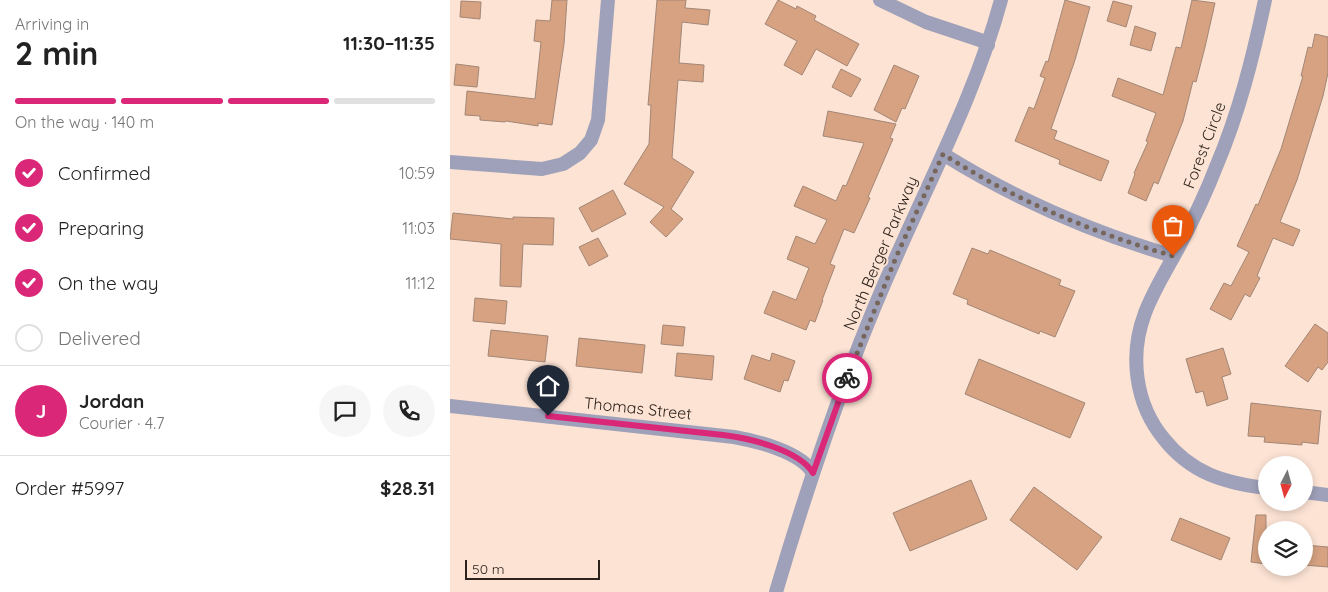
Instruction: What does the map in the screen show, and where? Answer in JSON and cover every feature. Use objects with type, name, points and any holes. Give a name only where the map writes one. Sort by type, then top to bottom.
[{"type":"street","points":[[450,162],[542,169],[563,164],[583,150],[591,140],[598,120],[608,0]]},
{"type":"street","points":[[880,0],[926,22],[988,44]]},
{"type":"street","name":"North Berger Parkway","points":[[776,592],[813,473],[844,385],[897,255],[967,102],[988,44],[1001,0]]},
{"type":"street","name":"Forest Circle","points":[[1258,487],[1228,482],[1208,474],[1196,468],[1166,442],[1145,407],[1138,382],[1136,364],[1137,342],[1147,308],[1206,192],[1232,125],[1249,70],[1265,0]]},
{"type":"street","points":[[943,154],[1005,191],[1044,210],[1111,237],[1173,256]]},
{"type":"street","name":"Thomas Street","points":[[450,406],[734,436],[785,452],[809,466],[813,473]]},
{"type":"street","points":[[1313,493],[1328,495]]},
{"type":"building","points":[[552,0],[567,0],[564,44],[552,125],[538,123],[538,126],[506,121],[480,120],[480,116],[465,115],[467,91],[535,99],[541,42],[534,41],[536,20],[550,21]]},
{"type":"building","points":[[657,0],[686,0],[685,8],[710,10],[708,25],[682,22],[679,63],[704,65],[703,82],[678,80],[672,158],[694,172],[671,209],[683,219],[666,237],[650,222],[664,207],[624,184],[649,144],[651,105],[648,105]]},
{"type":"building","points":[[778,0],[796,9],[797,6],[816,16],[814,20],[859,44],[847,66],[816,49],[802,75],[784,65],[797,41],[765,24]]},
{"type":"building","points":[[1065,0],[1090,7],[1075,60],[1051,129],[1057,131],[1054,139],[1109,161],[1101,181],[1059,164],[1060,160],[1015,141],[1029,107],[1034,109],[1045,78],[1040,76],[1046,61],[1048,62]]},
{"type":"building","points":[[1192,0],[1215,3],[1196,82],[1193,81],[1183,121],[1158,184],[1154,182],[1146,201],[1128,193],[1134,173],[1148,142],[1146,141],[1156,113],[1112,96],[1118,78],[1163,95],[1176,47],[1181,48]]},
{"type":"building","points":[[461,1],[481,2],[480,19],[460,17]]},
{"type":"building","points":[[1113,1],[1132,6],[1126,27],[1107,21]]},
{"type":"building","points":[[1135,26],[1156,33],[1151,51],[1130,45]]},
{"type":"building","points":[[1315,34],[1328,37],[1328,73],[1323,96],[1297,180],[1280,222],[1300,230],[1293,246],[1273,238],[1257,276],[1260,278],[1250,297],[1245,294],[1231,320],[1210,309],[1224,283],[1231,286],[1249,252],[1237,246],[1256,204],[1258,205],[1281,149],[1303,76],[1301,76],[1308,47],[1312,48]]},
{"type":"building","points":[[456,64],[479,67],[477,87],[454,85]]},
{"type":"building","points":[[894,65],[919,76],[905,109],[902,108],[896,122],[874,110]]},
{"type":"building","points":[[841,69],[861,79],[851,97],[832,87]]},
{"type":"building","points":[[828,111],[896,124],[890,138],[893,139],[868,197],[870,198],[854,233],[844,229],[830,264],[835,266],[815,322],[810,320],[806,330],[764,313],[773,291],[796,300],[809,268],[787,259],[796,236],[815,244],[827,220],[794,206],[803,186],[836,201],[843,185],[846,186],[864,143],[823,136]]},
{"type":"building","points":[[613,190],[626,214],[592,232],[579,208]]},
{"type":"building","points":[[453,213],[513,219],[513,217],[554,218],[553,245],[523,244],[521,287],[500,286],[501,244],[450,239]]},
{"type":"building","points":[[598,238],[608,256],[589,266],[579,247]]},
{"type":"building","points":[[972,248],[988,254],[990,250],[1061,280],[1059,285],[1075,291],[1055,337],[1040,331],[1039,334],[967,304],[968,300],[953,294]]},
{"type":"building","points":[[475,298],[507,301],[505,324],[473,321]]},
{"type":"building","points":[[1315,324],[1328,333],[1328,362],[1322,370],[1318,367],[1308,382],[1285,366]]},
{"type":"building","points":[[663,325],[685,327],[683,346],[661,344]]},
{"type":"building","points":[[491,330],[548,336],[545,362],[488,356]]},
{"type":"building","points":[[579,338],[645,345],[642,373],[576,366]]},
{"type":"building","points":[[1223,348],[1231,374],[1222,377],[1228,399],[1207,406],[1203,391],[1196,393],[1186,359]]},
{"type":"building","points":[[677,353],[714,356],[712,380],[675,376]]},
{"type":"building","points":[[772,353],[795,361],[788,381],[784,380],[780,392],[744,379],[752,355],[770,361]]},
{"type":"building","points":[[979,359],[1085,403],[1070,438],[965,394]]},
{"type":"building","points":[[1251,403],[1321,411],[1318,444],[1302,442],[1302,445],[1264,442],[1265,437],[1248,436]]},
{"type":"building","points":[[971,480],[987,519],[910,551],[893,513]]},
{"type":"building","points":[[1034,487],[1102,537],[1077,570],[1010,520]]},
{"type":"building","points":[[1256,515],[1266,515],[1266,521],[1258,521],[1258,563],[1251,562]]},
{"type":"building","points":[[1180,518],[1230,538],[1221,560],[1171,540]]},
{"type":"building","points":[[1313,546],[1328,547],[1328,567],[1313,566]]},
{"type":"way so far","points":[[847,378],[897,255],[943,154],[967,170],[1044,210],[1111,237],[1173,256]]},
{"type":"route","points":[[548,416],[734,436],[785,452],[809,466],[813,473],[847,378]]}]
